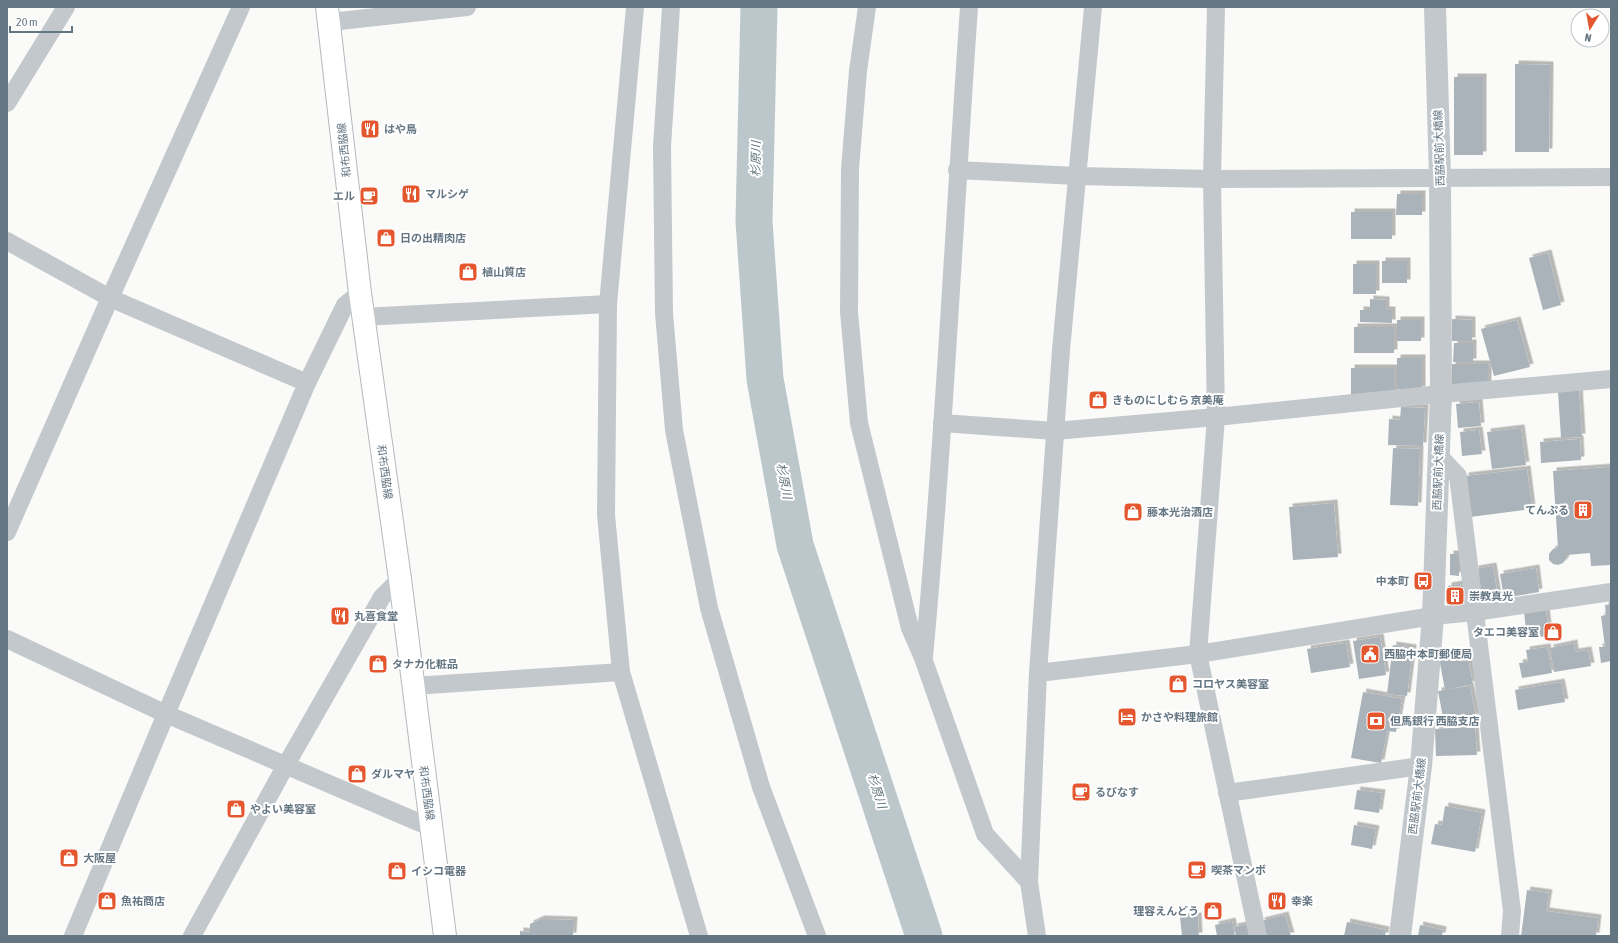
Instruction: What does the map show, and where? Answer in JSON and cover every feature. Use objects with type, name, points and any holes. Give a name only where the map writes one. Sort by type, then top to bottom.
[{"type":"main road","name":"和布西脇線","points":[[329,15],[360,293],[400,579],[445,936]]},
{"type":"street","points":[[7,103],[66,7]]},
{"type":"street","points":[[7,532],[241,7]]},
{"type":"street","points":[[329,15],[467,7]]},
{"type":"street","points":[[635,7],[608,304],[606,515],[621,672],[699,936]]},
{"type":"street","points":[[671,7],[662,147],[664,313],[674,430],[709,608],[761,787],[817,936]]},
{"type":"street","points":[[867,7],[858,71],[850,169],[849,312],[859,423],[897,582],[910,628],[923,658],[985,834],[1029,882]]},
{"type":"street","points":[[923,658],[934,546],[969,7]]},
{"type":"street","points":[[1037,936],[1029,882],[1038,673],[1055,431],[1093,7]]},
{"type":"street","points":[[1216,7],[1212,179],[1216,417],[1198,654],[1258,936]]},
{"type":"street","name":"西脇駅前大橋線","points":[[1400,936],[1421,766],[1433,616],[1441,394],[1440,178],[1435,7]]},
{"type":"street","points":[[958,170],[1077,176],[1212,179],[1611,177]]},
{"type":"street","points":[[7,241],[110,298],[307,383]]},
{"type":"street","points":[[73,936],[307,383],[344,305],[360,293]]},
{"type":"street","points":[[363,316],[608,304]]},
{"type":"street","points":[[942,423],[1055,431],[1611,379]]},
{"type":"street","points":[[1439,456],[1458,476],[1512,911],[1510,936]]},
{"type":"street","points":[[192,936],[286,765],[382,597],[400,579]]},
{"type":"street","points":[[1038,673],[1198,654],[1433,616],[1475,612],[1611,592]]},
{"type":"street","points":[[7,639],[166,714],[432,828]]},
{"type":"street","points":[[413,686],[621,672]]},
{"type":"street","points":[[1228,793],[1421,766]]},
{"type":"building","points":[[1515,64],[1550,65],[1549,152],[1515,152]]},
{"type":"building","points":[[1454,77],[1483,77],[1483,155],[1454,155]]},
{"type":"building","points":[[1397,194],[1422,194],[1422,215],[1396,215]]},
{"type":"building","points":[[1351,212],[1392,212],[1392,239],[1351,239]]},
{"type":"building","points":[[1548,253],[1561,305],[1543,310],[1529,258]]},
{"type":"building","points":[[1382,261],[1407,261],[1407,283],[1382,283]]},
{"type":"building","points":[[1353,264],[1376,264],[1376,294],[1353,294]]},
{"type":"building","points":[[1370,299],[1386,300],[1386,310],[1392,310],[1392,323],[1360,322],[1360,310],[1370,310]]},
{"type":"building","points":[[1452,319],[1472,320],[1472,341],[1452,341]]},
{"type":"building","points":[[1397,320],[1421,320],[1421,341],[1397,341]]},
{"type":"building","points":[[1517,320],[1530,367],[1494,376],[1481,329]]},
{"type":"building","points":[[1354,327],[1394,327],[1394,353],[1354,353]]},
{"type":"building","points":[[1454,343],[1473,343],[1473,362],[1453,362]]},
{"type":"building","points":[[1397,358],[1422,358],[1422,390],[1397,389]]},
{"type":"building","points":[[1452,364],[1488,364],[1488,387],[1452,387]]},
{"type":"building","points":[[1351,368],[1394,368],[1394,395],[1351,395]]},
{"type":"building","points":[[1579,389],[1582,437],[1561,438],[1558,391]]},
{"type":"building","points":[[1479,402],[1481,426],[1458,428],[1456,404]]},
{"type":"building","points":[[1401,407],[1425,408],[1423,446],[1388,445],[1389,419],[1400,420]]},
{"type":"building","points":[[1521,428],[1526,465],[1492,469],[1487,432]]},
{"type":"building","points":[[1479,430],[1482,454],[1462,456],[1460,432]]},
{"type":"building","points":[[1580,439],[1581,460],[1541,463],[1540,442]]},
{"type":"building","points":[[1393,448],[1420,449],[1418,506],[1390,505]]},
{"type":"building","name":"てんぷる","points":[[1611,467],[1611,565],[1591,566],[1590,553],[1566,555],[1566,559],[1563,563],[1558,565],[1553,564],[1549,560],[1549,554],[1553,549],[1558,548],[1553,471]]},
{"type":"building","points":[[1527,469],[1532,509],[1470,517],[1465,476]]},
{"type":"building","points":[[1334,503],[1338,557],[1293,560],[1289,507]]},
{"type":"building","points":[[1450,554],[1459,554],[1459,576],[1450,575]]},
{"type":"building","points":[[1493,566],[1498,598],[1480,601],[1475,569]]},
{"type":"building","points":[[1536,568],[1539,592],[1504,598],[1500,574]]},
{"type":"building","name":"崇教真光","points":[[1460,584],[1462,606],[1450,608],[1448,586]]},
{"type":"building","points":[[1611,604],[1611,661],[1601,663],[1599,647],[1605,647],[1601,616],[1606,615],[1605,605]]},
{"type":"building","points":[[1546,610],[1549,636],[1527,638],[1524,612]]},
{"type":"building","points":[[1380,637],[1386,675],[1359,679],[1353,641]]},
{"type":"building","points":[[1346,643],[1350,667],[1311,673],[1307,649]]},
{"type":"building","points":[[1574,643],[1575,652],[1588,650],[1591,666],[1554,672],[1550,648]]},
{"type":"building","points":[[1393,645],[1413,648],[1407,696],[1387,694]]},
{"type":"building","points":[[1547,647],[1552,673],[1522,678],[1519,663],[1528,662],[1526,650]]},
{"type":"building","points":[[1467,653],[1473,684],[1445,690],[1439,658]]},
{"type":"building","points":[[1561,682],[1565,702],[1518,710],[1515,690]]},
{"type":"building","points":[[1470,686],[1476,717],[1444,723],[1438,691]]},
{"type":"building","points":[[1363,692],[1402,699],[1396,732],[1387,731],[1381,763],[1351,758]]},
{"type":"building","points":[[1475,727],[1477,755],[1436,756],[1435,729]]},
{"type":"building","points":[[1357,790],[1382,793],[1379,813],[1354,809]]},
{"type":"building","points":[[1445,806],[1482,813],[1475,852],[1431,844],[1435,824],[1442,825]]},
{"type":"building","points":[[1354,825],[1376,829],[1372,849],[1351,845]]},
{"type":"building","points":[[1527,890],[1549,893],[1546,911],[1598,918],[1596,936],[1521,936]]},
{"type":"building","points":[[1285,915],[1291,936],[1265,936],[1261,921]]},
{"type":"building","points":[[1198,916],[1199,936],[1182,936],[1180,917]]},
{"type":"building","points":[[541,919],[574,920],[573,936],[520,936],[520,931],[530,932],[530,924]]},
{"type":"building","points":[[1232,921],[1235,936],[1217,936],[1215,925]]},
{"type":"building","points":[[1347,922],[1386,930],[1385,936],[1344,936]]},
{"type":"building","points":[[1248,924],[1251,936],[1236,936],[1234,927]]},
{"type":"building","points":[[1420,925],[1443,930],[1442,936],[1418,936]]},
{"type":"waterway","name":"杉原川","points":[[759,7],[754,221],[765,379],[795,545],[924,936]]},
{"type":"place","name":"はや鳥","points":[[370,129]]},
{"type":"place","name":"マルシゲ","points":[[411,194]]},
{"type":"place","name":"エル","points":[[369,196]]},
{"type":"place","name":"日の出精肉店","points":[[386,238]]},
{"type":"place","name":"植山質店","points":[[468,272]]},
{"type":"place","name":"きものにしむら 京美庵","points":[[1098,400]]},
{"type":"place","name":"てんぷる","points":[[1583,510]]},
{"type":"place","name":"藤本光治酒店","points":[[1133,512]]},
{"type":"place","name":"中本町","points":[[1423,581]]},
{"type":"place","name":"崇教真光","points":[[1455,596]]},
{"type":"place","name":"丸喜食堂","points":[[340,616]]},
{"type":"place","name":"タエコ美容室","points":[[1553,632]]},
{"type":"place","name":"西脇中本町郵便局","points":[[1370,654]]},
{"type":"place","name":"タナカ化粧品","points":[[378,664]]},
{"type":"place","name":"コロヤス美容室","points":[[1178,684]]},
{"type":"place","name":"かさや料理旅館","points":[[1127,717]]},
{"type":"place","name":"但馬銀行 西脇支店","points":[[1376,721]]},
{"type":"place","name":"ダルマヤ","points":[[357,774]]},
{"type":"place","name":"るびなす","points":[[1081,792]]},
{"type":"place","name":"やよい美容室","points":[[236,809]]},
{"type":"place","name":"大阪屋","points":[[69,858]]},
{"type":"place","name":"喫茶マンボ","points":[[1197,870]]},
{"type":"place","name":"イシコ電器","points":[[397,871]]},
{"type":"place","name":"魚祐商店","points":[[107,901]]},
{"type":"place","name":"幸楽","points":[[1277,901]]},
{"type":"place","name":"理容えんどう","points":[[1213,911]]}]
